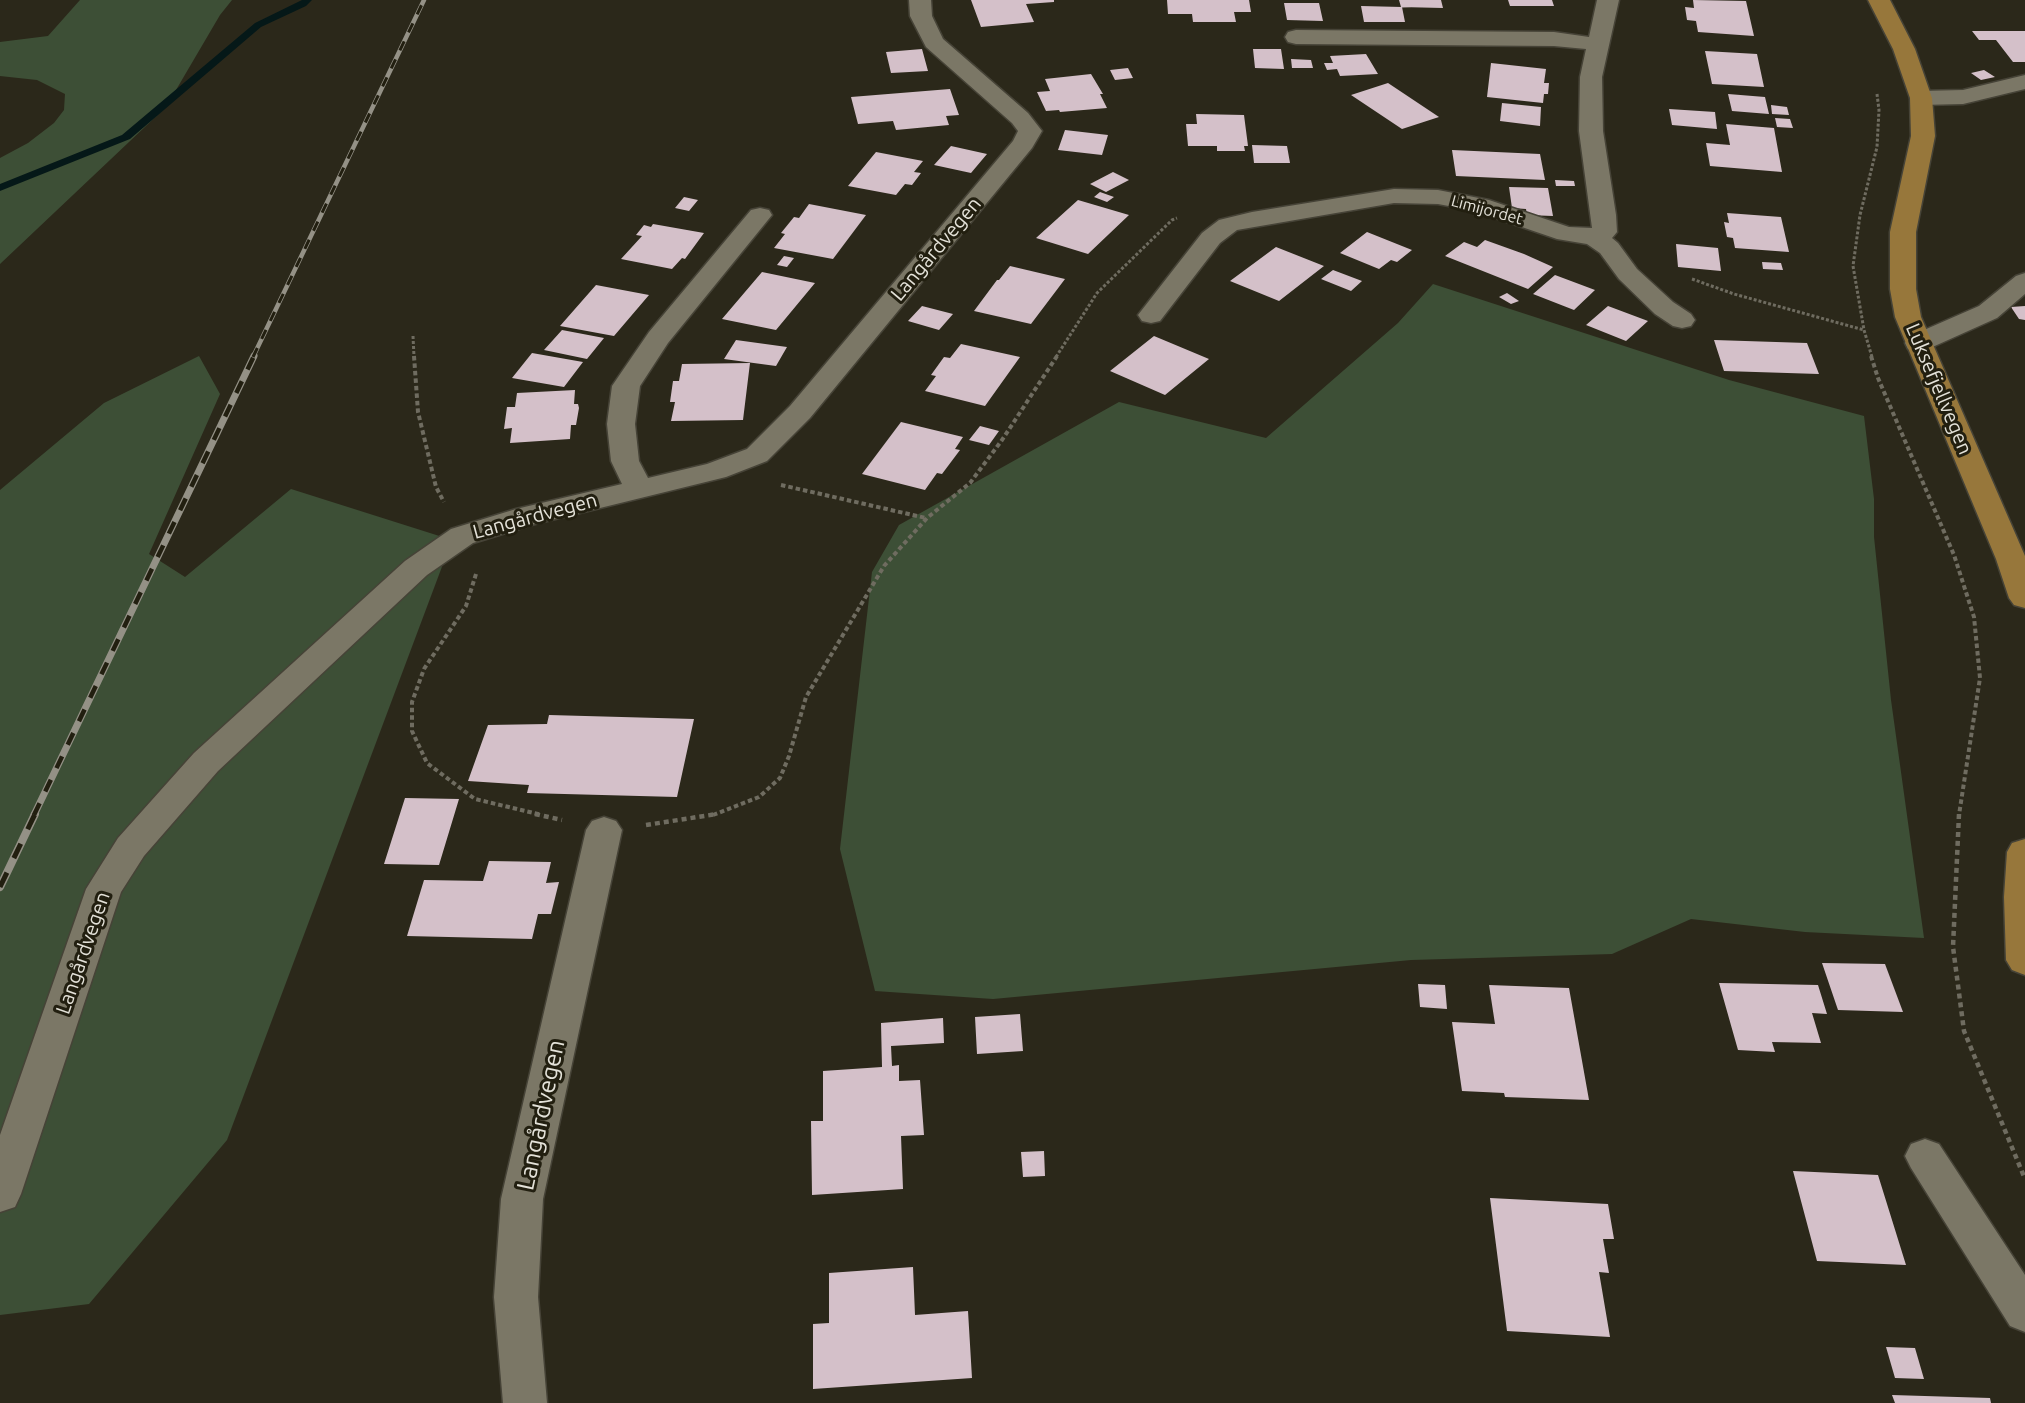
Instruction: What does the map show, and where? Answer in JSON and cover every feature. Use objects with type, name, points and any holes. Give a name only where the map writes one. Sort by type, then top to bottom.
[{"type":"main road","name":"Luksefjellvegen","points":[[1879,0],[1904,49],[1921,98],[1923,136],[1904,232],[1902,264],[1908,317],[2012,559],[2025,598]]},
{"type":"main road","points":[[2025,852],[2022,897],[2025,960]]},
{"type":"street","name":"Langårdvegen","points":[[0,1194],[104,889],[131,847],[206,762],[416,568],[462,536],[527,516],[716,471],[757,455],[800,412],[1017,152],[1030,131],[1020,118],[934,42],[921,16],[920,0]]},
{"type":"street","points":[[1608,0],[1591,76],[1591,131],[1604,214],[1604,232],[1594,237],[1609,248],[1628,274],[1664,308],[1682,320]]},
{"type":"street","points":[[1296,37],[1554,39],[1597,44]]},
{"type":"street","points":[[1921,98],[1963,97],[2025,82]]},
{"type":"street","name":"Limijordet","points":[[1151,315],[1211,238],[1228,225],[1252,219],[1394,196],[1438,197],[1480,205],[1566,234],[1594,237]]},
{"type":"street","points":[[639,489],[625,461],[621,424],[626,386],[658,338],[760,215]]},
{"type":"street","points":[[1918,343],[1988,312],[2025,281]]},
{"type":"street","name":"Langårdvegen","points":[[525,1403],[516,1297],[522,1198],[604,830]]},
{"type":"street","points":[[1925,1155],[2025,1312]]},
{"type":"path","points":[[1877,89],[1879,110],[1877,147],[1860,215],[1853,266],[1864,330],[1878,378],[1954,555],[1974,616],[1980,678],[1959,814],[1953,947],[1964,1031],[2025,1179]]},
{"type":"path","points":[[413,336],[418,412],[436,487],[462,536],[477,576],[466,606],[424,669],[412,702],[412,731],[427,763],[475,799],[604,830],[711,816],[759,797],[780,778],[789,756],[806,697],[884,566],[927,518],[970,483],[1002,440],[1098,293],[1172,220],[1181,216]]},
{"type":"path","points":[[1689,278],[1734,294],[1864,330]]},
{"type":"path","points":[[716,471],[927,518]]},
{"type":"green space","points":[[80,0],[232,0],[220,15],[166,107],[0,264],[0,158],[28,143],[54,123],[64,110],[65,94],[37,80],[0,76],[0,42],[48,36]]},
{"type":"green space","points":[[1433,284],[1729,380],[1864,416],[1874,499],[1874,537],[1891,700],[1924,938],[1805,932],[1691,919],[1612,954],[1411,960],[993,999],[875,991],[840,849],[872,572],[899,525],[1119,402],[1266,438],[1398,323]]},
{"type":"green space","points":[[199,356],[220,394],[149,554],[185,577],[291,489],[452,540],[227,1140],[89,1304],[0,1315],[0,490],[104,403]]},
{"type":"building","points":[[971,0],[1054,0],[1054,2],[1026,4],[1034,22],[981,27]]},
{"type":"building","points":[[1167,0],[1249,0],[1251,12],[1234,12],[1236,22],[1193,22],[1192,14],[1168,14]]},
{"type":"building","points":[[1399,0],[1441,0],[1443,8],[1401,7]]},
{"type":"building","points":[[1508,0],[1552,0],[1554,6],[1510,6]]},
{"type":"building","points":[[1693,0],[1746,1],[1754,36],[1698,32],[1696,21],[1687,20],[1685,7],[1694,8]]},
{"type":"building","points":[[1284,3],[1319,3],[1323,21],[1287,20]]},
{"type":"building","points":[[1361,6],[1402,7],[1405,22],[1364,22]]},
{"type":"building","points":[[1972,31],[2025,31],[2025,62],[2013,62],[1996,40],[1979,40]]},
{"type":"building","points":[[922,49],[928,71],[891,73],[886,52]]},
{"type":"building","points":[[1253,49],[1281,49],[1284,69],[1255,68]]},
{"type":"building","points":[[1705,51],[1757,54],[1764,87],[1712,84]]},
{"type":"building","points":[[1366,54],[1378,74],[1340,76],[1337,69],[1327,70],[1324,63],[1333,63],[1330,56]]},
{"type":"building","points":[[1291,59],[1311,60],[1313,68],[1292,68]]},
{"type":"building","points":[[1491,63],[1546,69],[1544,83],[1549,83],[1548,94],[1544,94],[1543,103],[1487,97]]},
{"type":"building","points":[[1128,68],[1133,78],[1115,80],[1110,70]]},
{"type":"building","points":[[1984,70],[1995,77],[1981,80],[1971,73]]},
{"type":"building","points":[[1091,74],[1103,94],[1100,94],[1107,108],[1046,111],[1037,92],[1050,91],[1045,79]]},
{"type":"building","points":[[1388,83],[1439,117],[1402,129],[1351,95]]},
{"type":"building","points":[[950,89],[959,115],[946,116],[949,125],[896,130],[893,121],[858,124],[851,97]]},
{"type":"building","points":[[1728,94],[1765,97],[1769,114],[1732,111]]},
{"type":"building","points":[[1502,103],[1541,107],[1540,126],[1500,121]]},
{"type":"building","points":[[1771,105],[1787,107],[1789,115],[1772,114]]},
{"type":"building","points":[[1669,109],[1715,112],[1717,129],[1672,125]]},
{"type":"building","points":[[1196,114],[1244,115],[1248,146],[1244,146],[1245,151],[1217,151],[1217,146],[1188,146],[1186,124],[1197,124]]},
{"type":"building","points":[[1775,118],[1790,119],[1793,128],[1777,127]]},
{"type":"building","points":[[1726,124],[1774,128],[1782,172],[1710,166],[1706,143],[1730,145]]},
{"type":"building","points":[[1065,130],[1108,135],[1102,155],[1058,150]]},
{"type":"building","points":[[1252,145],[1287,146],[1290,163],[1254,163]]},
{"type":"building","points":[[951,146],[987,154],[971,173],[934,165]]},
{"type":"building","points":[[1452,150],[1540,154],[1545,180],[1456,176]]},
{"type":"building","points":[[876,152],[923,161],[914,172],[921,173],[912,185],[905,184],[896,195],[848,186]]},
{"type":"building","points":[[1113,172],[1129,180],[1106,192],[1090,184]]},
{"type":"building","points":[[1555,180],[1574,181],[1575,186],[1556,186]]},
{"type":"building","points":[[1509,187],[1548,188],[1553,216],[1527,215],[1526,209],[1512,208]]},
{"type":"building","points":[[1100,192],[1114,197],[1107,202],[1094,197]]},
{"type":"building","points":[[684,197],[698,200],[689,211],[675,208]]},
{"type":"building","points":[[1078,200],[1129,215],[1088,254],[1036,238]]},
{"type":"building","points":[[809,204],[866,215],[833,259],[774,248],[785,234],[781,233],[794,217],[799,218]]},
{"type":"building","points":[[1727,213],[1781,217],[1789,252],[1735,248],[1733,238],[1727,237],[1724,222],[1729,223]]},
{"type":"building","points":[[653,224],[704,233],[685,259],[682,258],[672,269],[621,259],[642,236],[636,235],[644,225],[651,227]]},
{"type":"building","points":[[1367,232],[1412,250],[1397,262],[1391,260],[1379,269],[1340,253]]},
{"type":"building","points":[[1485,240],[1553,267],[1528,289],[1445,256],[1464,242],[1477,247]]},
{"type":"building","points":[[1676,244],[1718,248],[1721,271],[1678,267]]},
{"type":"building","points":[[1276,247],[1324,266],[1279,301],[1230,281]]},
{"type":"building","points":[[784,256],[794,258],[787,267],[777,265]]},
{"type":"building","points":[[1762,262],[1781,263],[1783,270],[1763,269]]},
{"type":"building","points":[[1010,266],[1065,279],[1031,324],[974,311]]},
{"type":"building","points":[[1333,270],[1362,281],[1351,291],[1321,279]]},
{"type":"building","points":[[762,272],[815,283],[776,330],[722,319]]},
{"type":"building","points":[[1555,275],[1595,290],[1574,310],[1533,294]]},
{"type":"building","points":[[596,285],[649,295],[614,336],[560,326]]},
{"type":"building","points":[[1507,293],[1519,301],[1511,304],[1499,297]]},
{"type":"building","points":[[922,306],[953,314],[939,330],[908,321]]},
{"type":"building","points":[[1608,306],[1648,321],[1626,341],[1586,325]]},
{"type":"building","points":[[2025,306],[2025,320],[2019,319],[2011,307]]},
{"type":"building","points":[[562,330],[604,338],[587,359],[544,350]]},
{"type":"building","points":[[1154,336],[1209,359],[1165,395],[1110,371]]},
{"type":"building","points":[[736,340],[787,347],[776,366],[724,359]]},
{"type":"building","points":[[1714,340],[1807,343],[1819,374],[1724,371]]},
{"type":"building","points":[[961,344],[1020,357],[985,406],[925,391],[936,376],[931,375],[944,357],[950,358]]},
{"type":"building","points":[[532,353],[583,362],[564,387],[512,378]]},
{"type":"building","points":[[750,363],[743,420],[671,421],[675,402],[670,402],[673,381],[679,381],[682,364]]},
{"type":"building","points":[[575,390],[574,404],[578,404],[579,408],[576,425],[571,425],[570,439],[510,443],[512,428],[504,429],[507,407],[515,407],[517,393]]},
{"type":"building","points":[[901,422],[963,437],[955,449],[960,450],[942,474],[937,473],[925,490],[862,474]]},
{"type":"building","points":[[980,426],[999,431],[989,445],[969,440]]},
{"type":"building","points":[[549,715],[694,719],[677,797],[527,793],[529,785],[468,781],[488,725],[547,724]]},
{"type":"building","points":[[405,798],[459,799],[439,865],[384,864]]},
{"type":"building","points":[[489,861],[551,862],[546,883],[559,882],[551,914],[538,914],[532,939],[407,936],[424,880],[483,881]]},
{"type":"building","points":[[1822,963],[1885,964],[1903,1012],[1838,1010]]},
{"type":"building","points":[[1719,983],[1818,985],[1827,1014],[1812,1013],[1821,1043],[1772,1042],[1775,1052],[1738,1050]]},
{"type":"building","points":[[1418,984],[1445,985],[1447,1009],[1420,1007]]},
{"type":"building","points":[[1489,985],[1569,988],[1589,1100],[1505,1097],[1504,1093],[1462,1091],[1452,1022],[1495,1024]]},
{"type":"building","points":[[1020,1014],[1023,1051],[977,1054],[975,1017]]},
{"type":"building","points":[[943,1018],[944,1043],[891,1046],[892,1066],[899,1065],[899,1081],[920,1080],[924,1135],[901,1136],[903,1189],[812,1195],[811,1121],[823,1121],[823,1071],[882,1067],[881,1023]]},
{"type":"building","points":[[1044,1151],[1045,1176],[1023,1177],[1021,1152]]},
{"type":"building","points":[[1793,1171],[1878,1175],[1906,1265],[1817,1261]]},
{"type":"building","points":[[1490,1198],[1608,1204],[1614,1239],[1603,1239],[1609,1273],[1599,1272],[1610,1337],[1507,1331]]},
{"type":"building","points":[[913,1267],[915,1315],[968,1311],[972,1378],[813,1389],[813,1324],[829,1323],[829,1273]]},
{"type":"building","points":[[1886,1347],[1915,1348],[1924,1379],[1895,1378]]},
{"type":"building","points":[[1892,1395],[1990,1398],[1991,1403],[1895,1403]]},
{"type":"waterway","points":[[0,188],[126,137],[258,25],[307,0]]},
{"type":"railway","points":[[253,357],[424,0]]},
{"type":"railway","points":[[34,815],[254,356]]},
{"type":"railway","points":[[0,887],[35,814]]}]
